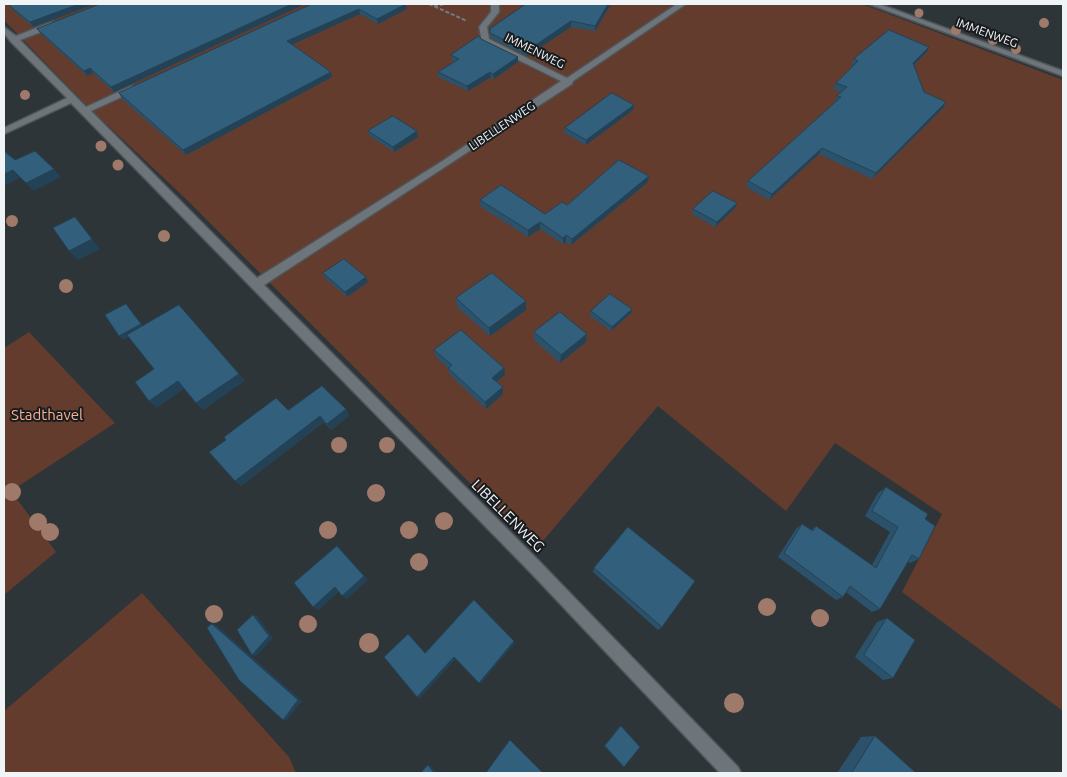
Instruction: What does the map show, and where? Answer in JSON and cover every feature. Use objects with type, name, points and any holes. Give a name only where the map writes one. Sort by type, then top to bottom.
[{"type":"street","name":"IMMENWEG","points":[[494,4],[495,12],[483,28],[485,40],[569,82],[682,4]]},
{"type":"street","name":"IMMENWEG","points":[[873,4],[1063,74]]},
{"type":"street","points":[[14,40],[60,22]]},
{"type":"street","name":"LIBELLENWEG","points":[[4,29],[258,284],[536,568],[732,773]]},
{"type":"street","points":[[84,111],[145,82]]},
{"type":"street","name":"LIBELLENWEG","points":[[258,284],[569,82]]},
{"type":"street","points":[[4,131],[72,99]]},
{"type":"path","points":[[429,4],[483,28]]},
{"type":"path","points":[[433,6],[445,4]]},
{"type":"green space","points":[[4,4],[862,4],[1063,80],[1063,711],[902,592],[942,514],[835,443],[786,511],[658,406],[536,549],[185,198],[84,103],[4,20]]},
{"type":"green space","name":"Stadthavel","points":[[29,332],[115,423],[11,491],[56,552],[4,595],[4,348]]},
{"type":"green space","points":[[142,593],[289,757],[296,773],[4,773],[4,711]]},
{"type":"building","points":[[8,4],[79,4],[30,22]]},
{"type":"building","points":[[100,4],[292,4],[111,87],[90,68],[84,71],[37,29]]},
{"type":"building","points":[[312,4],[406,4],[377,19],[359,9],[287,41],[331,72],[183,150],[119,93]]},
{"type":"building","points":[[526,4],[608,4],[595,26],[571,21],[527,51],[490,33],[490,29]]},
{"type":"building","points":[[889,30],[929,47],[913,63],[924,92],[946,102],[876,173],[822,148],[772,194],[748,181],[841,97],[837,96],[847,87],[836,83],[858,61],[854,59]]},
{"type":"building","points":[[479,36],[481,39],[518,57],[493,74],[490,72],[467,86],[438,72],[459,59],[451,55]]},
{"type":"building","points":[[612,93],[634,105],[586,140],[565,128]]},
{"type":"building","points":[[393,116],[417,131],[393,147],[368,131]]},
{"type":"building","points":[[4,151],[15,160],[35,151],[54,169],[26,183],[13,170],[4,174]]},
{"type":"building","points":[[619,160],[649,176],[572,239],[566,235],[563,238],[540,222],[528,230],[480,200],[501,185],[545,214],[562,202],[567,205]]},
{"type":"building","points":[[713,191],[737,203],[717,222],[693,209]]},
{"type":"building","points":[[75,217],[92,239],[69,251],[53,228]]},
{"type":"building","points":[[344,259],[366,277],[345,292],[323,273]]},
{"type":"building","points":[[492,273],[526,301],[489,328],[456,298]]},
{"type":"building","points":[[610,294],[632,309],[612,327],[591,311]]},
{"type":"building","points":[[126,304],[141,324],[119,336],[105,315]]},
{"type":"building","points":[[179,305],[239,374],[196,403],[178,381],[149,401],[135,382],[154,369],[127,335]]},
{"type":"building","points":[[560,312],[587,334],[561,355],[534,332]]},
{"type":"building","points":[[461,330],[504,368],[492,378],[503,387],[485,402],[448,368],[452,365],[434,350]]},
{"type":"building","points":[[322,386],[346,409],[327,424],[320,416],[235,481],[209,452],[226,440],[224,437],[276,398],[288,410]]},
{"type":"building","points":[[886,487],[928,514],[925,519],[935,526],[919,559],[912,555],[880,609],[850,586],[843,597],[784,553],[802,524],[813,531],[816,526],[876,568],[898,527],[872,511]]},
{"type":"building","points":[[628,527],[695,581],[662,627],[594,568]]},
{"type":"building","points":[[337,546],[364,576],[342,596],[335,587],[313,607],[294,583]]},
{"type":"building","points":[[474,600],[514,641],[479,683],[454,657],[417,697],[384,657],[408,634],[425,653]]},
{"type":"building","points":[[253,615],[269,636],[252,655],[237,630]]},
{"type":"building","points":[[887,618],[915,640],[893,678],[864,655]]},
{"type":"building","points":[[212,624],[298,700],[283,720],[239,680],[207,628]]},
{"type":"building","points":[[621,726],[640,747],[624,767],[605,746]]},
{"type":"building","points":[[875,736],[916,773],[852,773]]},
{"type":"building","points":[[510,740],[543,773],[486,773]]},
{"type":"building","points":[[428,765],[434,773],[421,773]]}]
